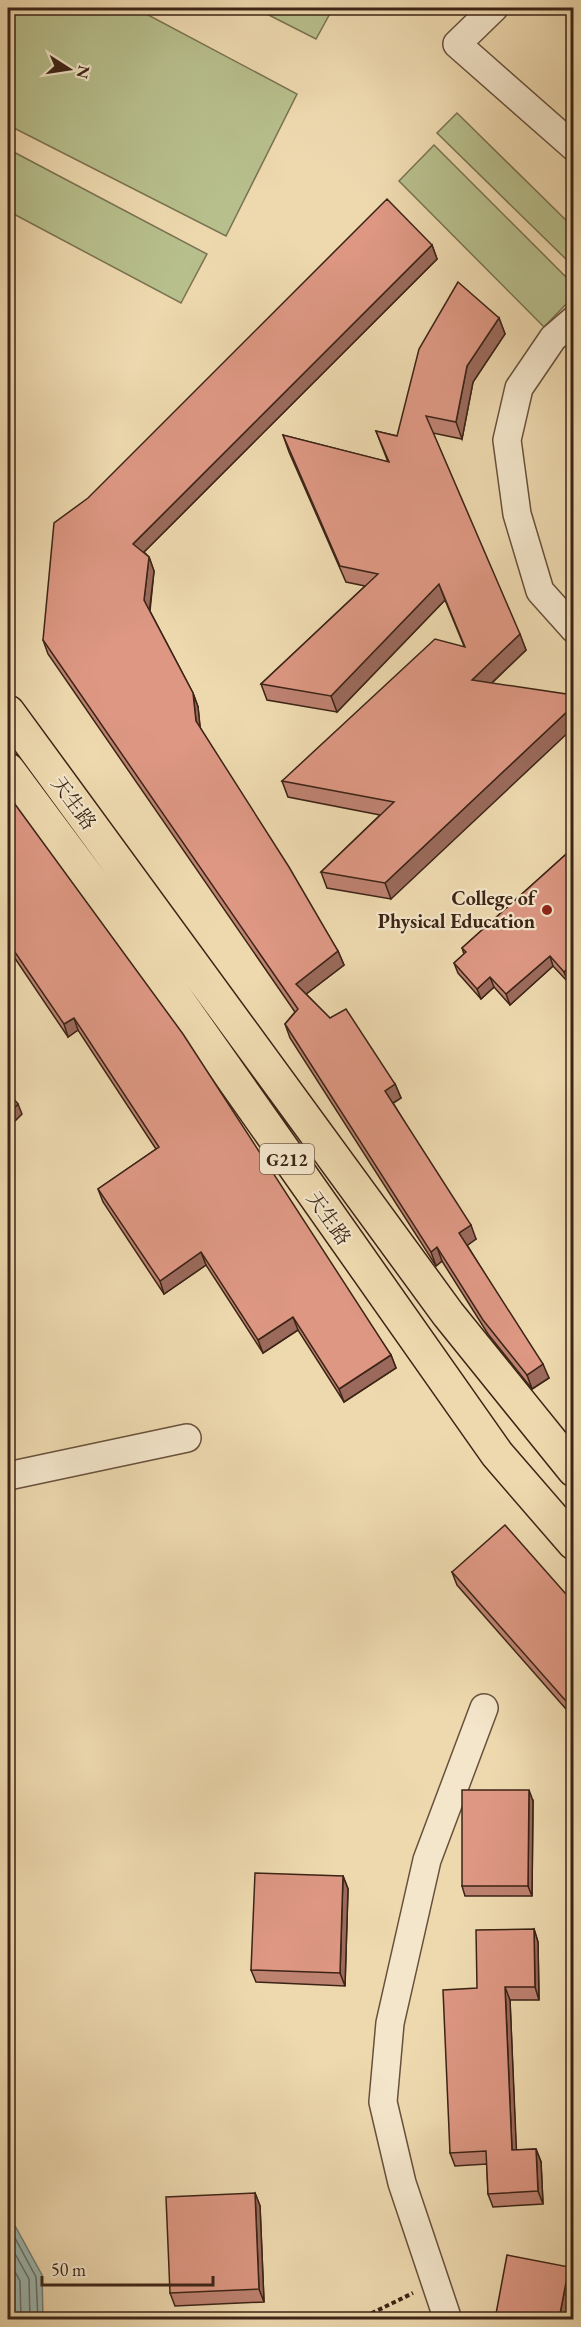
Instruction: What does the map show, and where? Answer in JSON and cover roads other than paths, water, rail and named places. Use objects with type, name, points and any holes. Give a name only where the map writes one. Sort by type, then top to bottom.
[{"type":"highway","name":"天生路","points":[[11,726],[448,1314],[573,1470]]},
{"type":"highway","name":"天生路","points":[[8,770],[148,958],[497,1454],[573,1543]]},
{"type":"street","points":[[494,8],[457,44],[573,147]]},
{"type":"street","points":[[573,320],[553,338],[519,388],[507,440],[517,514],[540,591],[573,629]]},
{"type":"street","points":[[8,1476],[187,1438]]},
{"type":"street","points":[[448,2319],[402,2183],[383,2102],[390,2023],[427,1860],[484,1708]]},
{"type":"water","points":[[8,2213],[42,2275],[43,2319],[8,2319]]},
{"type":"place","name":"College of Physical Education","points":[[547,910]]}]
